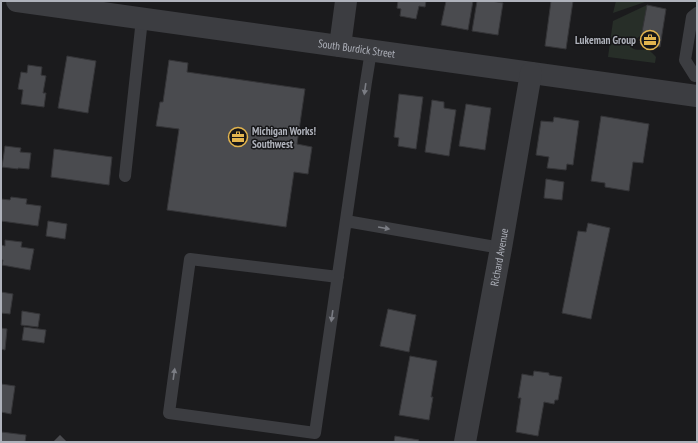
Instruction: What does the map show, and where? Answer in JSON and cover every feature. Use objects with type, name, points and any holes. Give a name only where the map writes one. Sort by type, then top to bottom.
[{"type":"street","name":"South Burdick Street","points":[[17,1],[43,3],[142,19],[531,73],[695,86]]},
{"type":"street","points":[[340,46],[346,1]]},
{"type":"street","name":"Richard Avenue","points":[[465,442],[501,248],[531,73]]},
{"type":"lane","points":[[695,86],[685,60],[692,17],[697,13]]},
{"type":"lane","points":[[125,176],[142,19]]},
{"type":"lane","points":[[338,277],[190,259],[169,413],[315,433],[338,277],[371,50]]},
{"type":"lane","points":[[346,221],[501,248]]},
{"type":"shaded area","points":[[616,1],[648,1],[613,13]]},
{"type":"shaded area","points":[[647,5],[642,34],[632,43],[632,48],[650,51],[656,57],[655,63],[608,57],[613,21]]},
{"type":"building","points":[[398,1],[426,1],[425,7],[419,6],[416,19],[400,16],[401,9],[397,8]]},
{"type":"building","points":[[446,1],[473,1],[468,30],[441,25]]},
{"type":"building","points":[[477,1],[503,3],[498,35],[472,31]]},
{"type":"building","points":[[551,1],[573,1],[566,49],[545,46]]},
{"type":"building","points":[[647,5],[666,9],[660,47],[640,43]]},
{"type":"building","points":[[67,56],[96,61],[88,113],[58,108]]},
{"type":"building","name":"Michigan Works! Southwest","points":[[169,60],[188,63],[187,72],[305,89],[297,144],[312,147],[308,174],[294,172],[286,227],[167,210],[179,129],[156,126],[160,102],[163,102]]},
{"type":"building","points":[[28,65],[42,67],[41,75],[46,76],[43,93],[46,93],[44,107],[21,104],[23,90],[18,89],[21,72],[27,73]]},
{"type":"building","points":[[399,94],[423,97],[416,149],[398,146],[399,138],[394,137]]},
{"type":"building","points":[[432,100],[444,102],[444,108],[456,110],[449,156],[425,152]]},
{"type":"building","points":[[466,104],[491,108],[485,150],[459,146]]},
{"type":"building","points":[[601,116],[649,124],[643,163],[633,162],[629,191],[605,187],[605,183],[591,181]]},
{"type":"building","points":[[554,117],[579,121],[573,165],[567,164],[566,170],[547,168],[549,157],[536,155],[541,121],[553,122]]},
{"type":"building","points":[[5,146],[21,148],[20,152],[31,153],[29,169],[2,167]]},
{"type":"building","points":[[54,149],[112,157],[109,185],[51,177]]},
{"type":"building","points":[[546,179],[564,182],[562,200],[544,198]]},
{"type":"building","points":[[11,197],[27,199],[26,204],[41,206],[38,226],[1,221],[1,199],[10,200]]},
{"type":"building","points":[[48,221],[67,224],[65,239],[46,236]]},
{"type":"building","points":[[588,223],[610,228],[591,319],[562,313],[578,231],[586,232]]},
{"type":"building","points":[[5,240],[22,242],[21,247],[34,249],[30,270],[2,265],[3,260],[1,260],[1,245],[5,246]]},
{"type":"building","points":[[1,292],[13,294],[10,314],[1,313]]},
{"type":"building","points":[[388,309],[416,315],[409,352],[380,346]]},
{"type":"building","points":[[22,311],[40,314],[38,327],[21,325]]},
{"type":"building","points":[[24,327],[46,330],[44,343],[22,340]]},
{"type":"building","points":[[1,328],[7,329],[5,350],[1,349]]},
{"type":"building","points":[[410,356],[437,361],[429,420],[399,415]]},
{"type":"building","points":[[534,371],[562,377],[558,400],[555,400],[554,404],[544,402],[538,436],[516,432],[521,398],[518,398],[522,374],[533,376]]},
{"type":"building","points":[[1,384],[15,386],[11,414],[1,412]]},
{"type":"building","points":[[1,432],[26,435],[25,442],[1,442]]},
{"type":"building","points":[[60,435],[67,442],[54,441]]},
{"type":"building","points":[[395,436],[419,440],[418,442],[394,442]]},
{"type":"place","name":"Lukeman Group","points":[[650,40]]},
{"type":"place","name":"Michigan Works! Southwest","points":[[238,137]]}]
